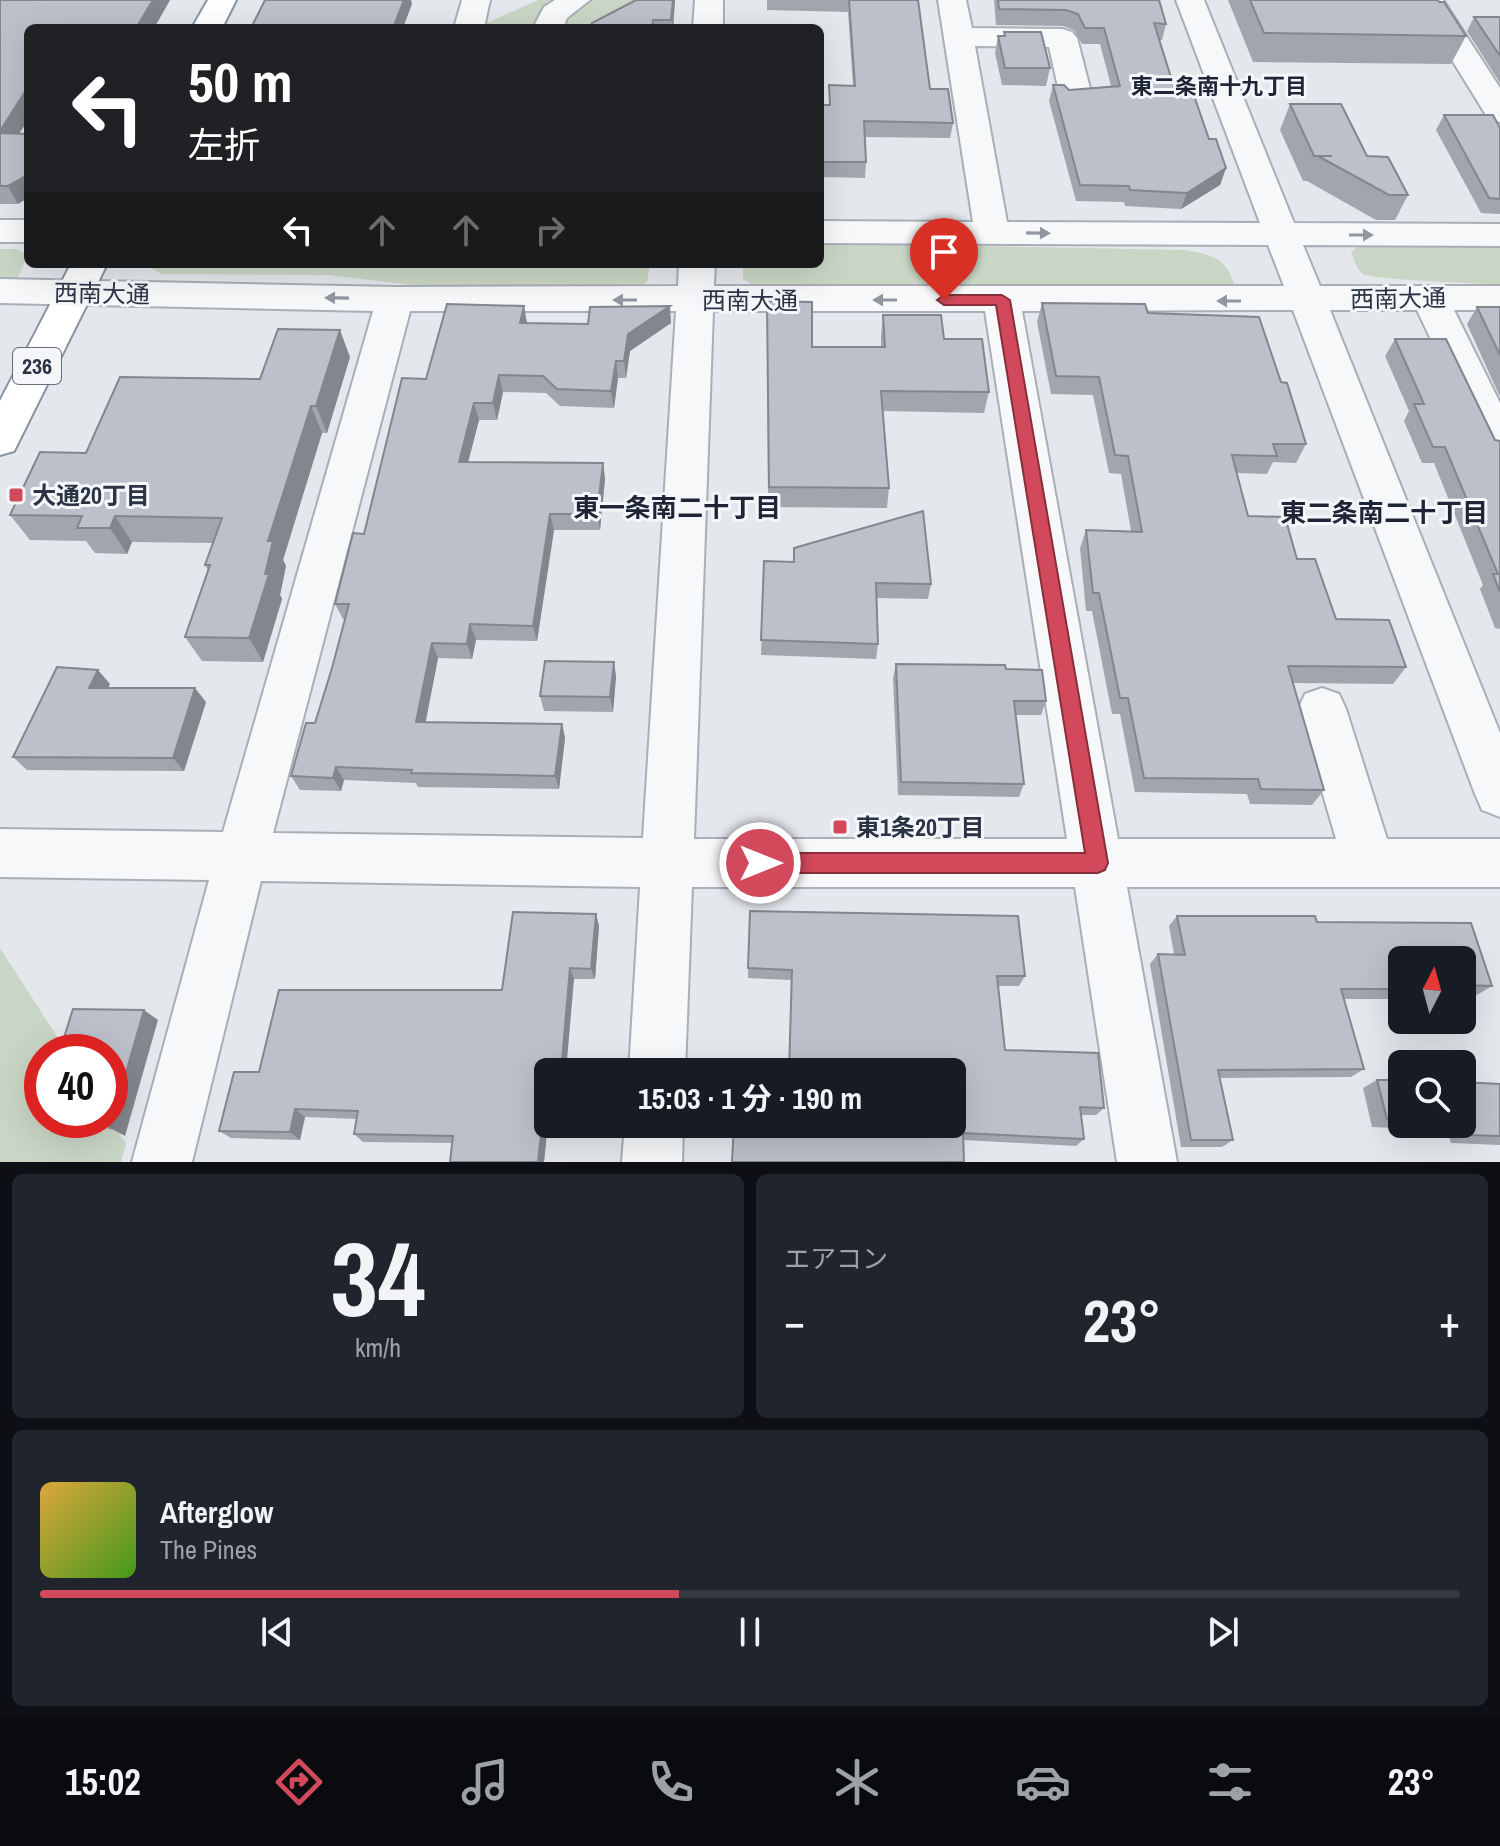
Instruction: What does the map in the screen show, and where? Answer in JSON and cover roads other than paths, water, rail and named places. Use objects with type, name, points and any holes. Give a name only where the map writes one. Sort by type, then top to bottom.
[{"type":"highway","points":[[209,24],[222,0]]},
{"type":"highway","name":"236","points":[[0,440],[82,278]]},
{"type":"street","points":[[470,24],[476,0]]},
{"type":"street","points":[[550,24],[554,13],[576,0]]},
{"type":"street","points":[[708,24],[709,0]]},
{"type":"street","points":[[952,0],[992,232]]},
{"type":"street","points":[[1190,0],[1500,794]]},
{"type":"street","points":[[1429,0],[1500,113]]},
{"type":"street","points":[[958,37],[1062,38],[1076,96]]},
{"type":"street","points":[[0,231],[24,231]]},
{"type":"street","points":[[824,232],[1500,235]]},
{"type":"street","name":"西南大通","points":[[0,291],[82,278],[395,299],[696,282],[1002,300],[1500,298]]},
{"type":"street","points":[[658,1058],[696,282]]},
{"type":"street","points":[[1430,298],[1500,444]]},
{"type":"street","points":[[162,1162],[241,858],[395,299]]},
{"type":"street","points":[[1002,300],[1147,1162]]},
{"type":"street","points":[[1322,709],[1369,863]]},
{"type":"street","points":[[0,853],[668,863],[1500,863]]},
{"type":"street","points":[[652,1162],[653,1138]]},
{"type":"place","name":"大通20丁目","points":[[16,495]]},
{"type":"place","name":"東1条20丁目","points":[[840,827]]},
{"type":"district","name":"東二条南十九丁目","points":[[1219,86]]},
{"type":"district","name":"東一条南二十丁目","points":[[677,507]]},
{"type":"district","name":"東二条南二十丁目","points":[[1384,512]]}]
